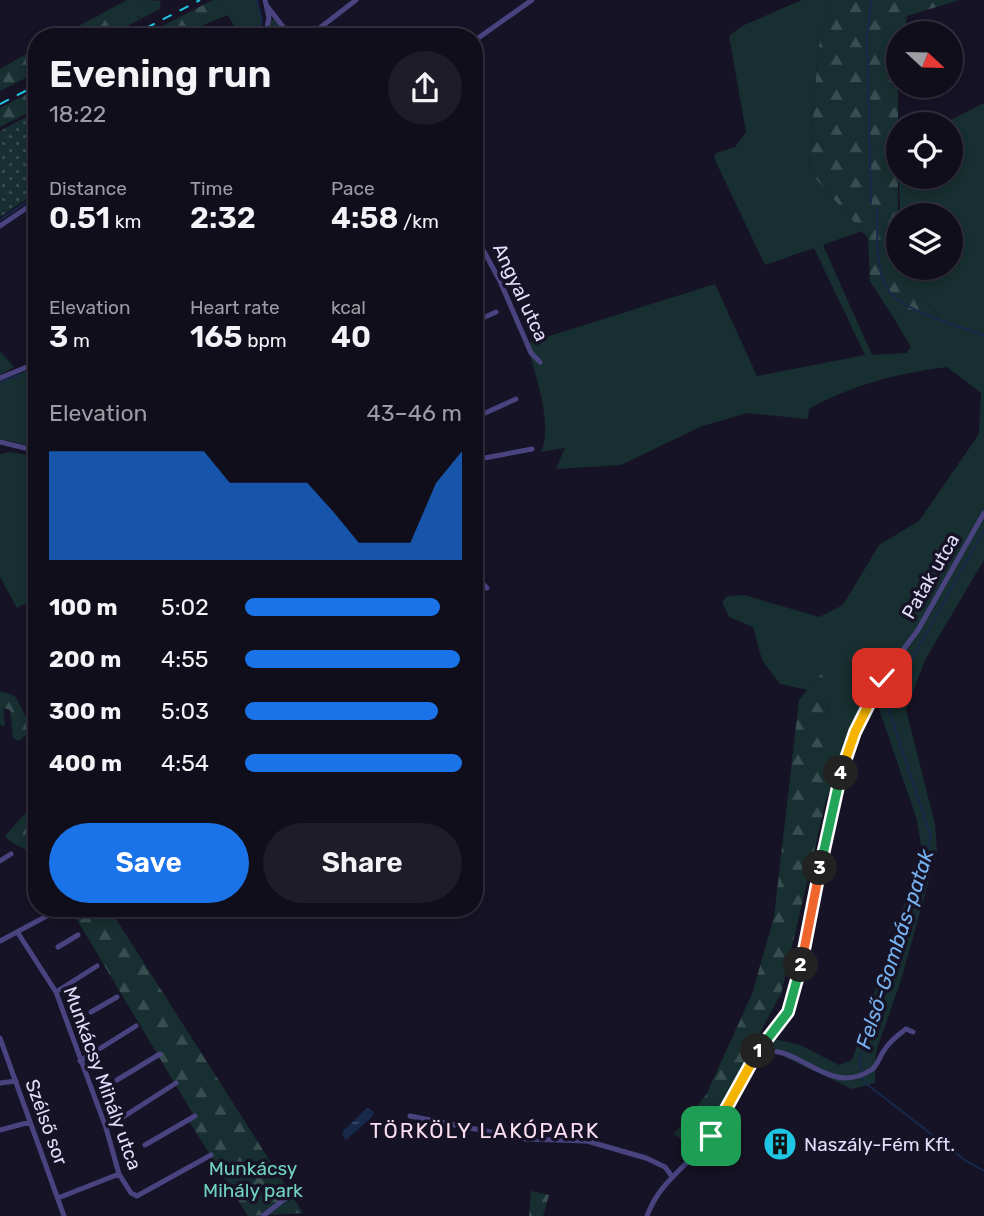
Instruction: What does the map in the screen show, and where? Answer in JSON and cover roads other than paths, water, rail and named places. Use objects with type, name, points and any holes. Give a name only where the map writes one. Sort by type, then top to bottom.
[{"type":"street","points":[[320,28],[356,0]]},
{"type":"street","points":[[483,35],[532,0]]},
{"type":"street","points":[[266,3],[268,28]]},
{"type":"street","points":[[266,3],[284,28]]},
{"type":"street","points":[[0,226],[28,207]]},
{"type":"street","name":"Angyal utca","points":[[483,250],[500,281],[531,354],[540,362]]},
{"type":"street","points":[[483,318],[496,312]]},
{"type":"street","points":[[0,378],[28,367]]},
{"type":"street","points":[[483,414],[516,399]]},
{"type":"street","points":[[0,442],[28,449]]},
{"type":"street","points":[[483,458],[532,449]]},
{"type":"street","name":"Patak utca","points":[[647,1216],[657,1193],[671,1175],[711,1136],[752,1058],[788,1012],[794,996],[835,792],[855,732],[882,678],[918,630],[984,513]]},
{"type":"street","points":[[483,584],[487,588]]},
{"type":"street","points":[[0,861],[10,855]]},
{"type":"street","points":[[0,941],[46,917]]},
{"type":"street","name":"Munkácsy Mihály utca","points":[[18,933],[56,992],[120,1174],[131,1193],[137,1196],[211,1155]]},
{"type":"street","points":[[58,947],[78,935]]},
{"type":"street","points":[[56,992],[97,965]]},
{"type":"street","points":[[91,1012],[117,997]]},
{"type":"street","points":[[80,1061],[136,1026]]},
{"type":"street","points":[[752,1058],[761,1052],[775,1051],[833,1077],[846,1080],[873,1070],[892,1039],[906,1029],[913,1032]]},
{"type":"street","name":"Szélső sor","points":[[0,1038],[64,1216]]},
{"type":"street","points":[[117,1080],[160,1054]]},
{"type":"street","points":[[0,1083],[16,1081]]},
{"type":"street","points":[[106,1128],[176,1083]]},
{"type":"street","points":[[145,1145],[195,1116]]},
{"type":"street","points":[[410,1116],[526,1139],[587,1140],[646,1158],[665,1167],[671,1175]]},
{"type":"street","points":[[0,1130],[30,1122]]},
{"type":"street","points":[[58,1198],[120,1174]]},
{"type":"street","points":[[263,1216],[291,1194]]},
{"type":"water","points":[[367,1108],[374,1112],[372,1117],[346,1140],[342,1134],[344,1130]]},
{"type":"waterway","points":[[257,0],[262,21],[260,28]]},
{"type":"waterway","name":"Felső-Gombás-patak","points":[[871,0],[867,37],[871,204]]},
{"type":"waterway","points":[[0,220],[28,201]]},
{"type":"waterway","name":"Felső-Gombás-patak","points":[[877,209],[879,262],[889,291],[919,312],[984,335]]},
{"type":"waterway","points":[[0,382],[20,375]]},
{"type":"waterway","name":"Felső-Gombás-patak","points":[[984,530],[887,704],[931,837],[859,1061],[864,1082],[966,1161],[984,1171]]},
{"type":"railway","points":[[146,28],[200,0]]},
{"type":"railway","points":[[0,104],[28,90]]},
{"type":"place","name":"Naszály-Fém Kft.","points":[[780,1144]]},
{"type":"district","name":"TÖRKÖLY LAKÓPARK","points":[[485,1131]]},
{"type":"park label","name":"Munkácsy Mihály park","points":[[253,1179]]}]
